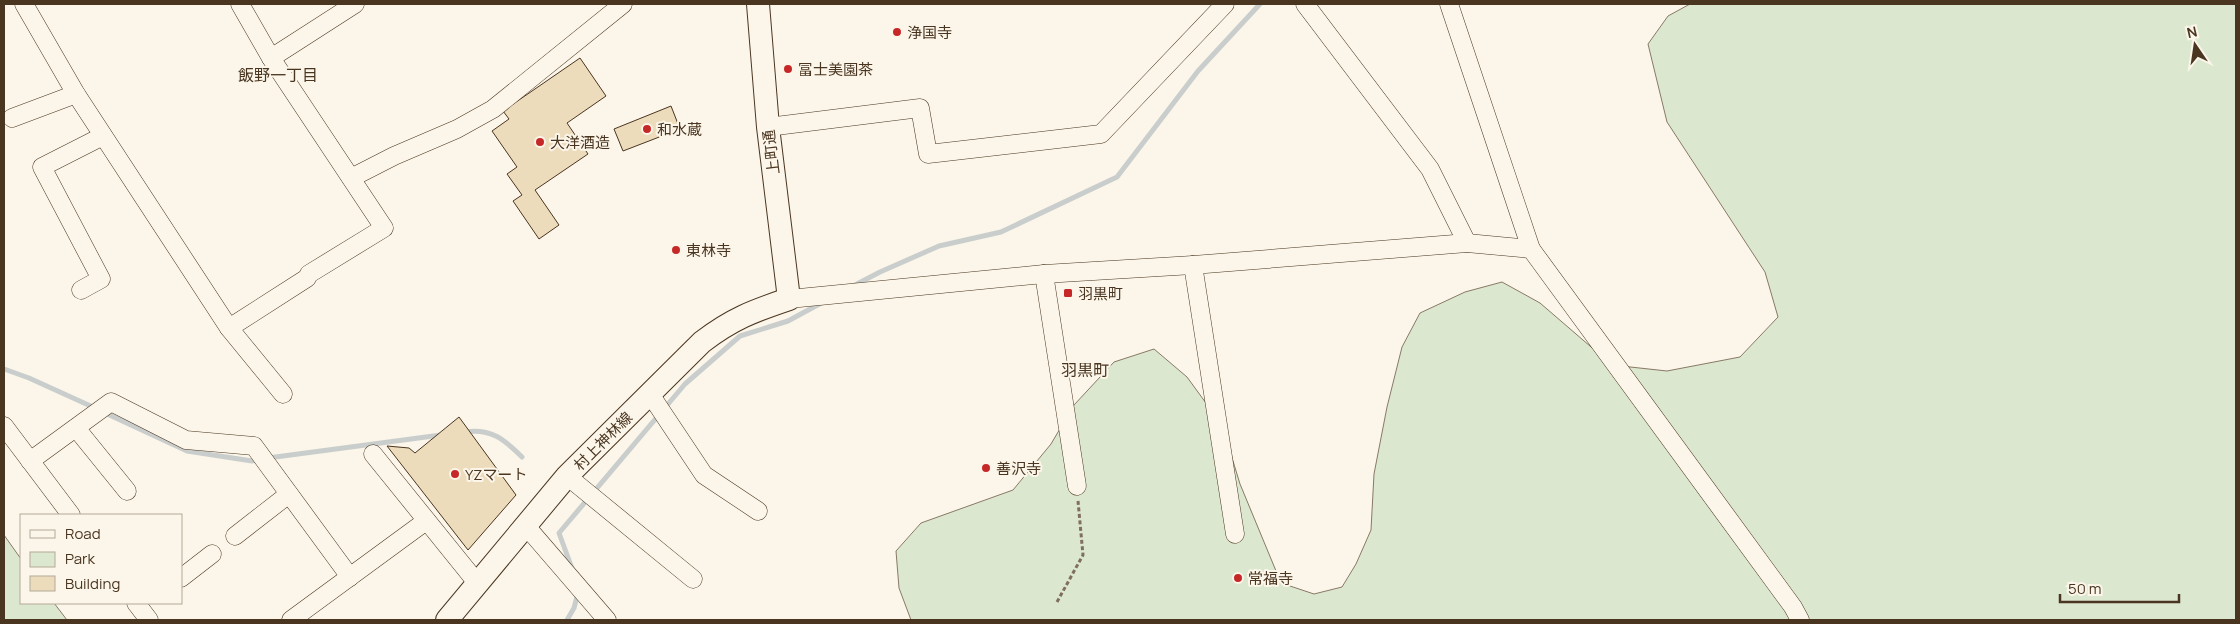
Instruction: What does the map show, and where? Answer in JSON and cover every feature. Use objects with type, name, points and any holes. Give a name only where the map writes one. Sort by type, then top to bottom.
[{"type":"main road","name":"上町通","points":[[758,4],[768,127],[789,299]]},
{"type":"main road","name":"村上神林線","points":[[447,620],[567,476],[702,342],[726,323],[752,311],[789,299]]},
{"type":"street","points":[[24,4],[76,94],[229,328],[283,394]]},
{"type":"street","points":[[229,328],[307,278],[309,274],[384,228],[271,58],[240,4]]},
{"type":"street","points":[[271,58],[355,4]]},
{"type":"street","points":[[351,178],[394,156],[457,129],[493,109],[623,4]]},
{"type":"street","points":[[768,127],[920,108],[928,154],[1100,134],[1225,4]]},
{"type":"street","points":[[1305,4],[1430,169],[1467,242]]},
{"type":"street","points":[[1449,4],[1531,249],[1793,607],[1800,620]]},
{"type":"street","points":[[12,118],[76,94]]},
{"type":"street","points":[[81,290],[101,279],[42,167],[103,136]]},
{"type":"street","points":[[789,299],[1044,274],[1193,265],[1467,242],[1531,249]]},
{"type":"street","points":[[1193,265],[1235,534]]},
{"type":"street","points":[[1044,274],[1077,486]]},
{"type":"street","points":[[650,394],[704,475],[758,511]]},
{"type":"street","points":[[30,462],[111,402],[186,440],[254,446],[350,577]]},
{"type":"street","points":[[4,426],[70,514]]},
{"type":"street","points":[[76,428],[127,491]]},
{"type":"street","points":[[373,454],[478,584]]},
{"type":"street","points":[[567,476],[693,579]]},
{"type":"street","points":[[234,536],[289,494]]},
{"type":"street","points":[[291,620],[426,521]]},
{"type":"street","points":[[526,526],[608,620]]},
{"type":"street","points":[[182,577],[212,554]]},
{"type":"path","points":[[1057,602],[1083,555],[1077,486]]},
{"type":"green space","points":[[1690,4],[2236,4],[2236,620],[911,620],[899,588],[896,551],[921,523],[1013,490],[1051,444],[1074,405],[1114,362],[1154,349],[1187,377],[1222,425],[1240,484],[1281,583],[1314,594],[1342,587],[1356,564],[1371,530],[1374,474],[1387,407],[1402,347],[1420,313],[1465,292],[1502,282],[1540,303],[1612,365],[1667,371],[1740,357],[1778,317],[1765,272],[1667,122],[1648,44],[1668,16]]},
{"type":"green space","points":[[4,535],[20,558],[20,604],[55,604],[67,620],[4,620]]},
{"type":"building","name":"大洋酒造","points":[[580,58],[606,96],[567,123],[588,154],[535,190],[559,225],[539,239],[513,201],[522,195],[507,174],[517,167],[492,131],[509,119],[503,111]]},
{"type":"building","name":"和水蔵","points":[[671,106],[680,129],[623,151],[614,129]]},
{"type":"building","name":"YZマート","points":[[459,417],[516,495],[468,550],[387,446],[409,448],[415,453]]},
{"type":"waterway","points":[[853,286],[939,246],[1001,232],[1117,177],[1198,71],[1260,4]]},
{"type":"waterway","points":[[573,571],[559,533],[685,384],[740,336],[788,321],[823,302]]},
{"type":"waterway","points":[[4,369],[29,378],[95,408]]},
{"type":"waterway","points":[[103,412],[187,451],[252,461],[260,459]]},
{"type":"waterway","points":[[464,432],[474,431],[496,436],[522,457]]},
{"type":"waterway","points":[[268,458],[441,435]]},
{"type":"waterway","points":[[567,620],[574,608],[578,593]]},
{"type":"place","name":"浄国寺","points":[[897,32]]},
{"type":"place","name":"冨士美園茶","points":[[788,69]]},
{"type":"place","name":"和水蔵","points":[[647,129]]},
{"type":"place","name":"大洋酒造","points":[[540,142]]},
{"type":"place","name":"東林寺","points":[[676,250]]},
{"type":"place","name":"羽黒町","points":[[1068,293]]},
{"type":"place","name":"善沢寺","points":[[986,468]]},
{"type":"place","name":"YZマート","points":[[455,474]]},
{"type":"place","name":"常福寺","points":[[1238,578]]},
{"type":"district","name":"飯野一丁目","points":[[278,75]]},
{"type":"district","name":"羽黒町","points":[[1085,370]]}]
